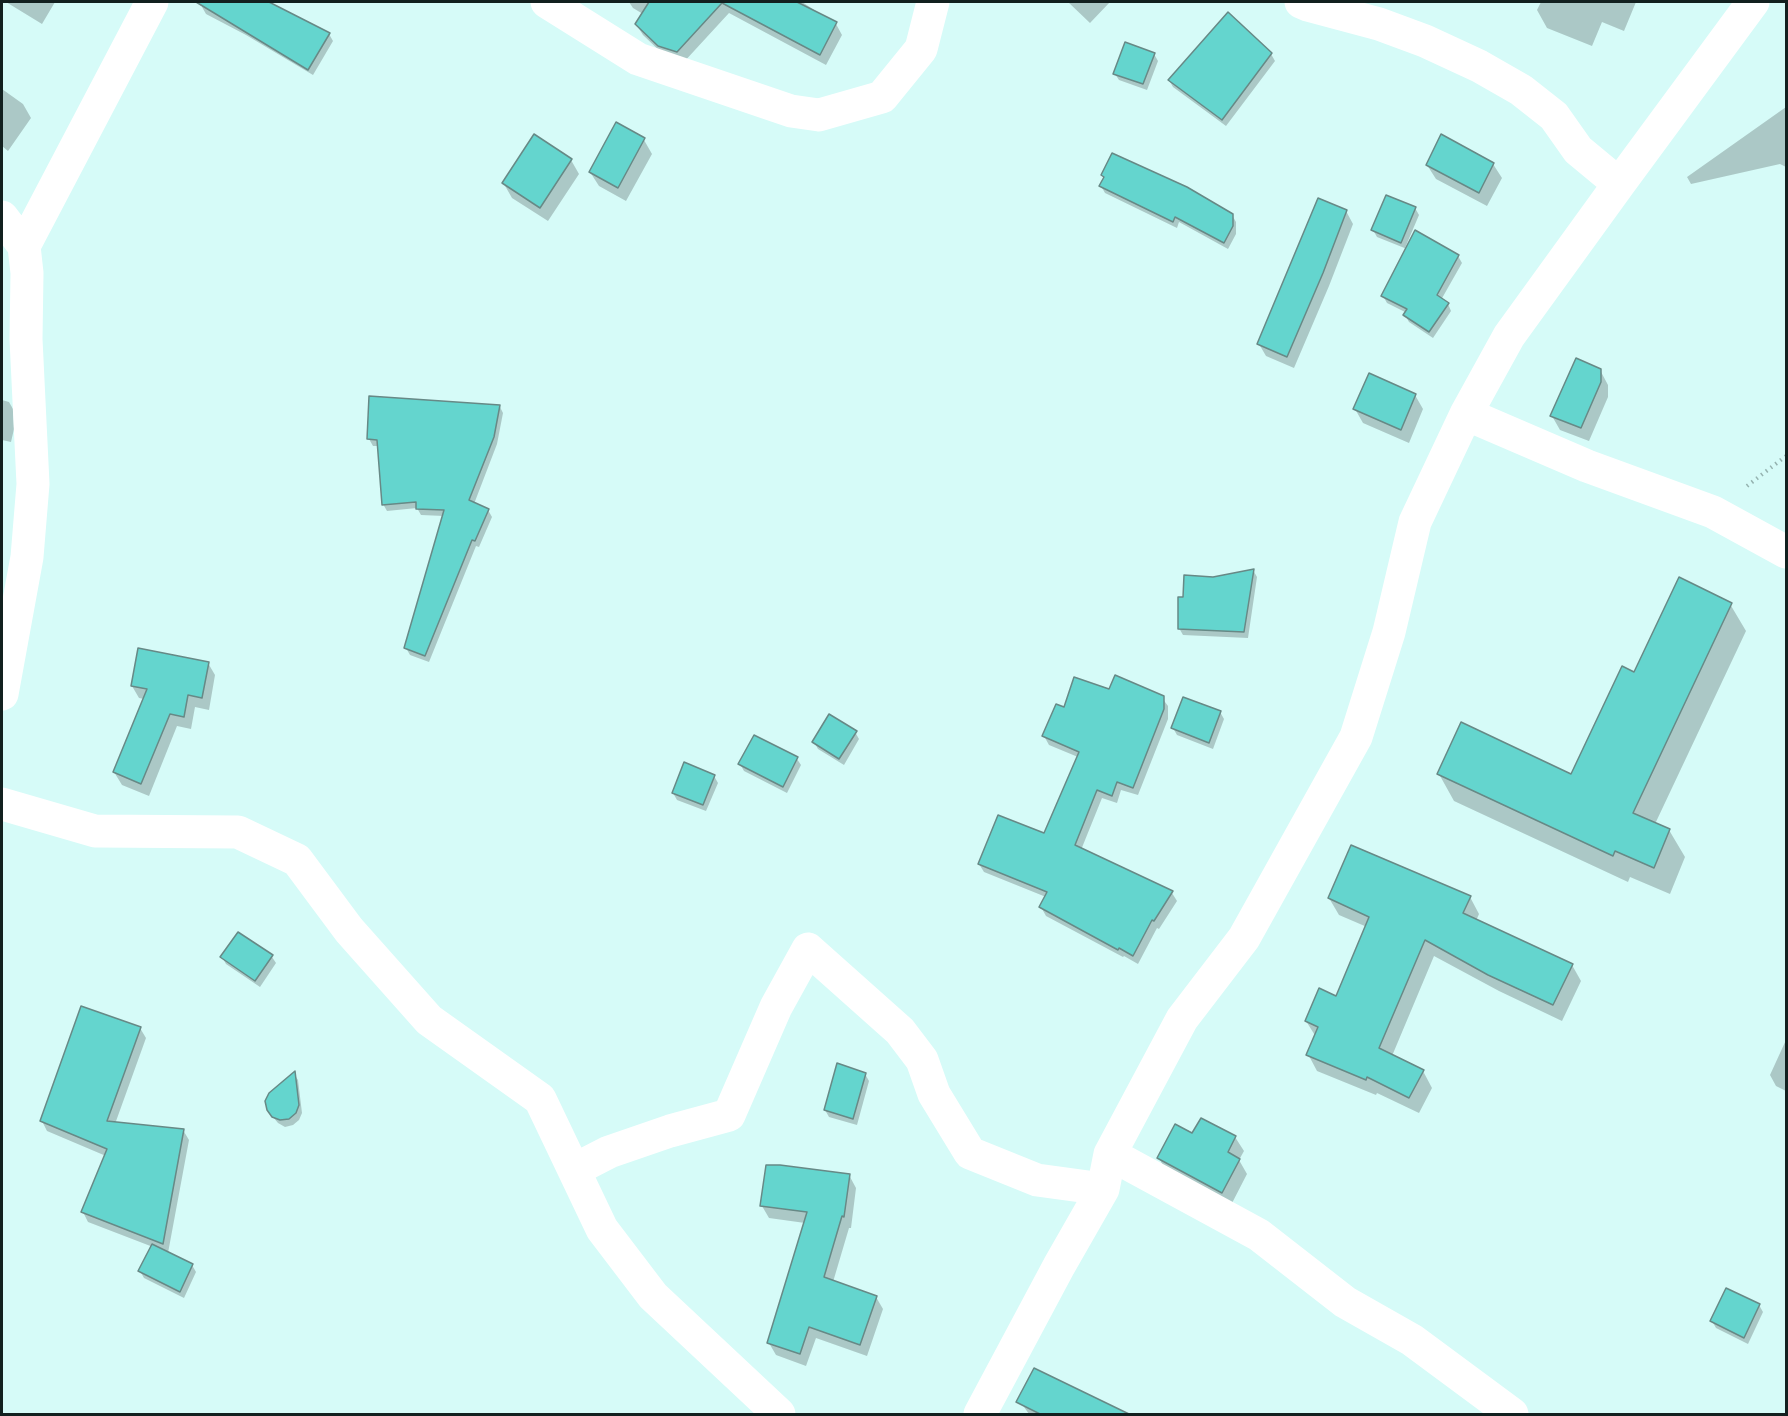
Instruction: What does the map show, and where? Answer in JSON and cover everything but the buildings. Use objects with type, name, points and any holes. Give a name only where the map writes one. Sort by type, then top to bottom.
[{"type":"street","points":[[24,246],[152,2]]},
{"type":"street","points":[[547,2],[638,59],[791,111],[819,115],[882,97],[921,49],[933,2]]},
{"type":"street","points":[[1301,2],[1379,24],[1425,41],[1479,66],[1521,90],[1554,116],[1578,150],[1619,184]]},
{"type":"street","points":[[980,1414],[1103,1189],[1110,1154],[1182,1019],[1244,938],[1356,736],[1389,632],[1416,522],[1466,414],[1509,336],[1753,2]]},
{"type":"street","points":[[2,217],[24,246],[27,273],[26,339],[33,484],[27,557],[2,694]]},
{"type":"street","points":[[1466,414],[1587,465],[1713,512],[1786,552]]},
{"type":"street","points":[[2,804],[95,831],[238,832],[297,860],[349,930],[429,1020],[540,1099],[602,1228],[653,1296],[779,1414]]},
{"type":"street","points":[[573,1170],[609,1152],[729,1114],[776,1007],[808,949],[900,1031],[922,1060],[934,1094],[970,1153],[1037,1180],[1103,1189]]},
{"type":"street","points":[[1110,1154],[1259,1235],[1345,1302],[1412,1340],[1512,1414]]},
{"type":"path","points":[[1713,512],[1786,456]]}]
